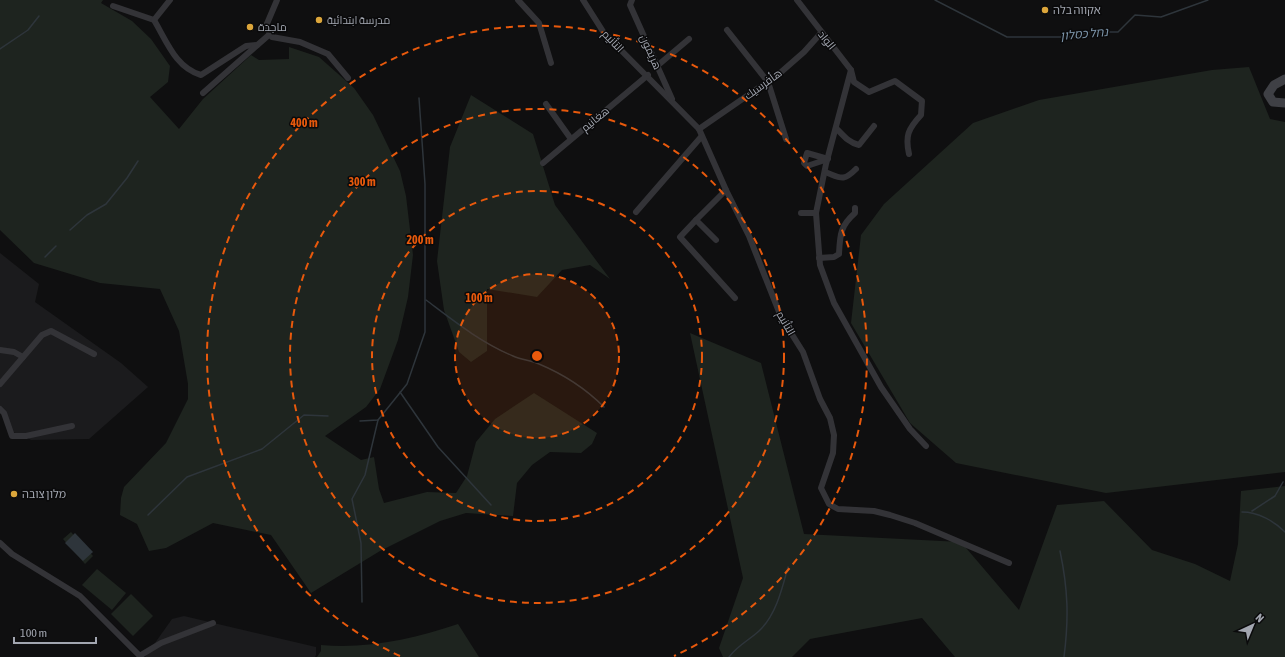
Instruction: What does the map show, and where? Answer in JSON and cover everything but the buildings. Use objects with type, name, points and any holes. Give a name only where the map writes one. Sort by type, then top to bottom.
[{"type":"main road","points":[[1285,79],[1274,85],[1268,94],[1273,102],[1285,103]]},
{"type":"street","points":[[154,20],[170,0]]},
{"type":"street","points":[[277,0],[266,26],[270,34],[276,38],[300,42],[323,51],[338,64],[348,78]]},
{"type":"street","points":[[518,0],[539,23],[551,63]]},
{"type":"street","name":"التأنيم","points":[[583,0],[604,33],[699,129],[701,137],[749,236],[781,317],[803,352],[820,399],[830,418],[834,435],[833,453],[821,488],[829,504],[838,509],[874,511],[915,523],[1009,563]]},
{"type":"street","name":"هريمون","points":[[632,0],[630,5],[674,104]]},
{"type":"street","name":"الواد","points":[[797,0],[851,70],[854,82],[869,92],[895,81],[922,101],[921,115],[912,125],[906,140],[909,154]]},
{"type":"street","points":[[113,6],[154,20],[179,62],[191,72],[201,75],[246,46],[257,45]]},
{"type":"street","points":[[727,30],[768,82],[786,139]]},
{"type":"street","name":"هأفرسيك","points":[[699,129],[768,82],[804,52],[821,33]]},
{"type":"street","points":[[203,92],[270,34]]},
{"type":"street","points":[[657,66],[689,39]]},
{"type":"street","points":[[851,70],[816,213],[820,265],[834,303],[881,387],[910,429],[926,446]]},
{"type":"street","name":"هغانيم","points":[[543,163],[570,139],[648,76]]},
{"type":"street","points":[[546,104],[570,139]]},
{"type":"street","points":[[836,128],[845,138],[854,144],[859,145],[874,126]]},
{"type":"street","points":[[636,212],[701,137]]},
{"type":"street","points":[[825,172],[843,179],[848,178],[856,169]]},
{"type":"street","points":[[726,190],[680,237],[735,298]]},
{"type":"street","points":[[820,258],[834,257],[839,254],[840,233],[844,224],[855,214],[855,208]]},
{"type":"street","points":[[801,213],[816,213]]},
{"type":"street","points":[[696,220],[716,240]]},
{"type":"street","points":[[0,384],[42,335],[51,332],[94,354]]},
{"type":"street","points":[[0,350],[14,352],[23,357]]},
{"type":"street","points":[[0,409],[4,413],[12,436],[26,436],[72,426]]},
{"type":"street","points":[[0,543],[12,554],[80,596],[141,656],[161,643],[214,623]]},
{"type":"shaded area","points":[[0,0],[103,0],[101,3],[132,21],[151,39],[170,66],[168,82],[150,97],[179,129],[203,99],[251,55],[259,60],[289,59],[289,47],[319,57],[354,88],[373,115],[400,171],[406,196],[413,255],[408,297],[398,340],[380,389],[366,407],[325,436],[361,460],[374,457],[379,489],[384,503],[427,492],[456,493],[467,476],[476,442],[495,419],[534,393],[597,433],[592,444],[581,453],[550,452],[532,465],[517,483],[513,516],[466,513],[440,521],[380,551],[311,593],[271,535],[213,523],[166,548],[149,551],[137,524],[120,515],[121,498],[124,487],[166,443],[188,399],[188,384],[179,331],[160,289],[100,283],[34,263],[0,230]]},
{"type":"shaded area","points":[[1249,67],[1270,119],[1285,122],[1285,472],[1106,493],[956,463],[910,423],[851,323],[861,235],[884,204],[973,123],[1039,100],[1212,70]]},
{"type":"shaded area","points":[[471,95],[533,134],[555,205],[610,279],[590,265],[562,270],[537,297],[487,289],[487,351],[471,362],[459,352],[444,310],[437,261],[450,147]]},
{"type":"shaded area","points":[[0,253],[39,284],[35,302],[121,363],[148,387],[89,439],[31,440],[26,436],[12,432],[0,409]]},
{"type":"shaded area","points":[[690,333],[761,363],[804,534],[961,542],[1019,610],[1057,505],[1104,501],[1152,550],[1195,564],[1230,581],[1238,544],[1241,491],[1285,486],[1285,657],[955,657],[922,618],[810,639],[792,657],[723,657],[719,648],[743,578]]},
{"type":"shaded area","points":[[71,532],[93,556],[85,564],[63,539]]},
{"type":"shaded area","points":[[75,533],[93,552],[83,561],[65,543]]},
{"type":"shaded area","points":[[97,569],[126,593],[112,610],[82,585]]},
{"type":"shaded area","points":[[131,594],[153,616],[133,636],[111,614]]},
{"type":"shaded area","points":[[184,616],[316,647],[316,655],[315,657],[145,657],[172,619]]},
{"type":"shaded area","points":[[458,624],[479,657],[317,657],[321,651],[321,645],[356,646],[391,642]]},
{"type":"waterway","name":"נחל כסלון","points":[[935,0],[1007,37],[1076,37],[1088,32],[1118,32],[1135,15],[1161,17],[1208,0]]},
{"type":"waterway","points":[[0,49],[28,30],[39,16]]},
{"type":"waterway","points":[[360,421],[378,420],[407,384],[425,332],[425,184],[419,98]]},
{"type":"waterway","points":[[70,230],[87,215],[106,204],[127,178],[138,161]]},
{"type":"waterway","points":[[45,257],[56,246]]},
{"type":"waterway","points":[[426,300],[468,331],[489,344],[516,357],[539,364],[557,372],[582,388],[604,407]]},
{"type":"waterway","points":[[400,392],[438,447],[491,505]]},
{"type":"waterway","points":[[148,515],[187,477],[262,449],[304,415],[328,416]]},
{"type":"waterway","points":[[362,602],[361,543],[352,499],[365,475],[378,420]]},
{"type":"waterway","points":[[1252,511],[1275,496],[1283,482]]},
{"type":"waterway","points":[[1242,512],[1260,515],[1276,524],[1285,532]]},
{"type":"waterway","points":[[1060,551],[1065,578],[1067,604],[1067,629],[1064,657]]},
{"type":"waterway","points":[[729,657],[765,625],[778,601],[788,567]]},
{"type":"place","name":"אקווה בלה","points":[[1045,10]]},
{"type":"place","name":"مدرسة ابتدائية","points":[[319,20]]},
{"type":"place","name":"ماجدة","points":[[250,27]]},
{"type":"place","name":"מלון צובה","points":[[14,494]]}]
